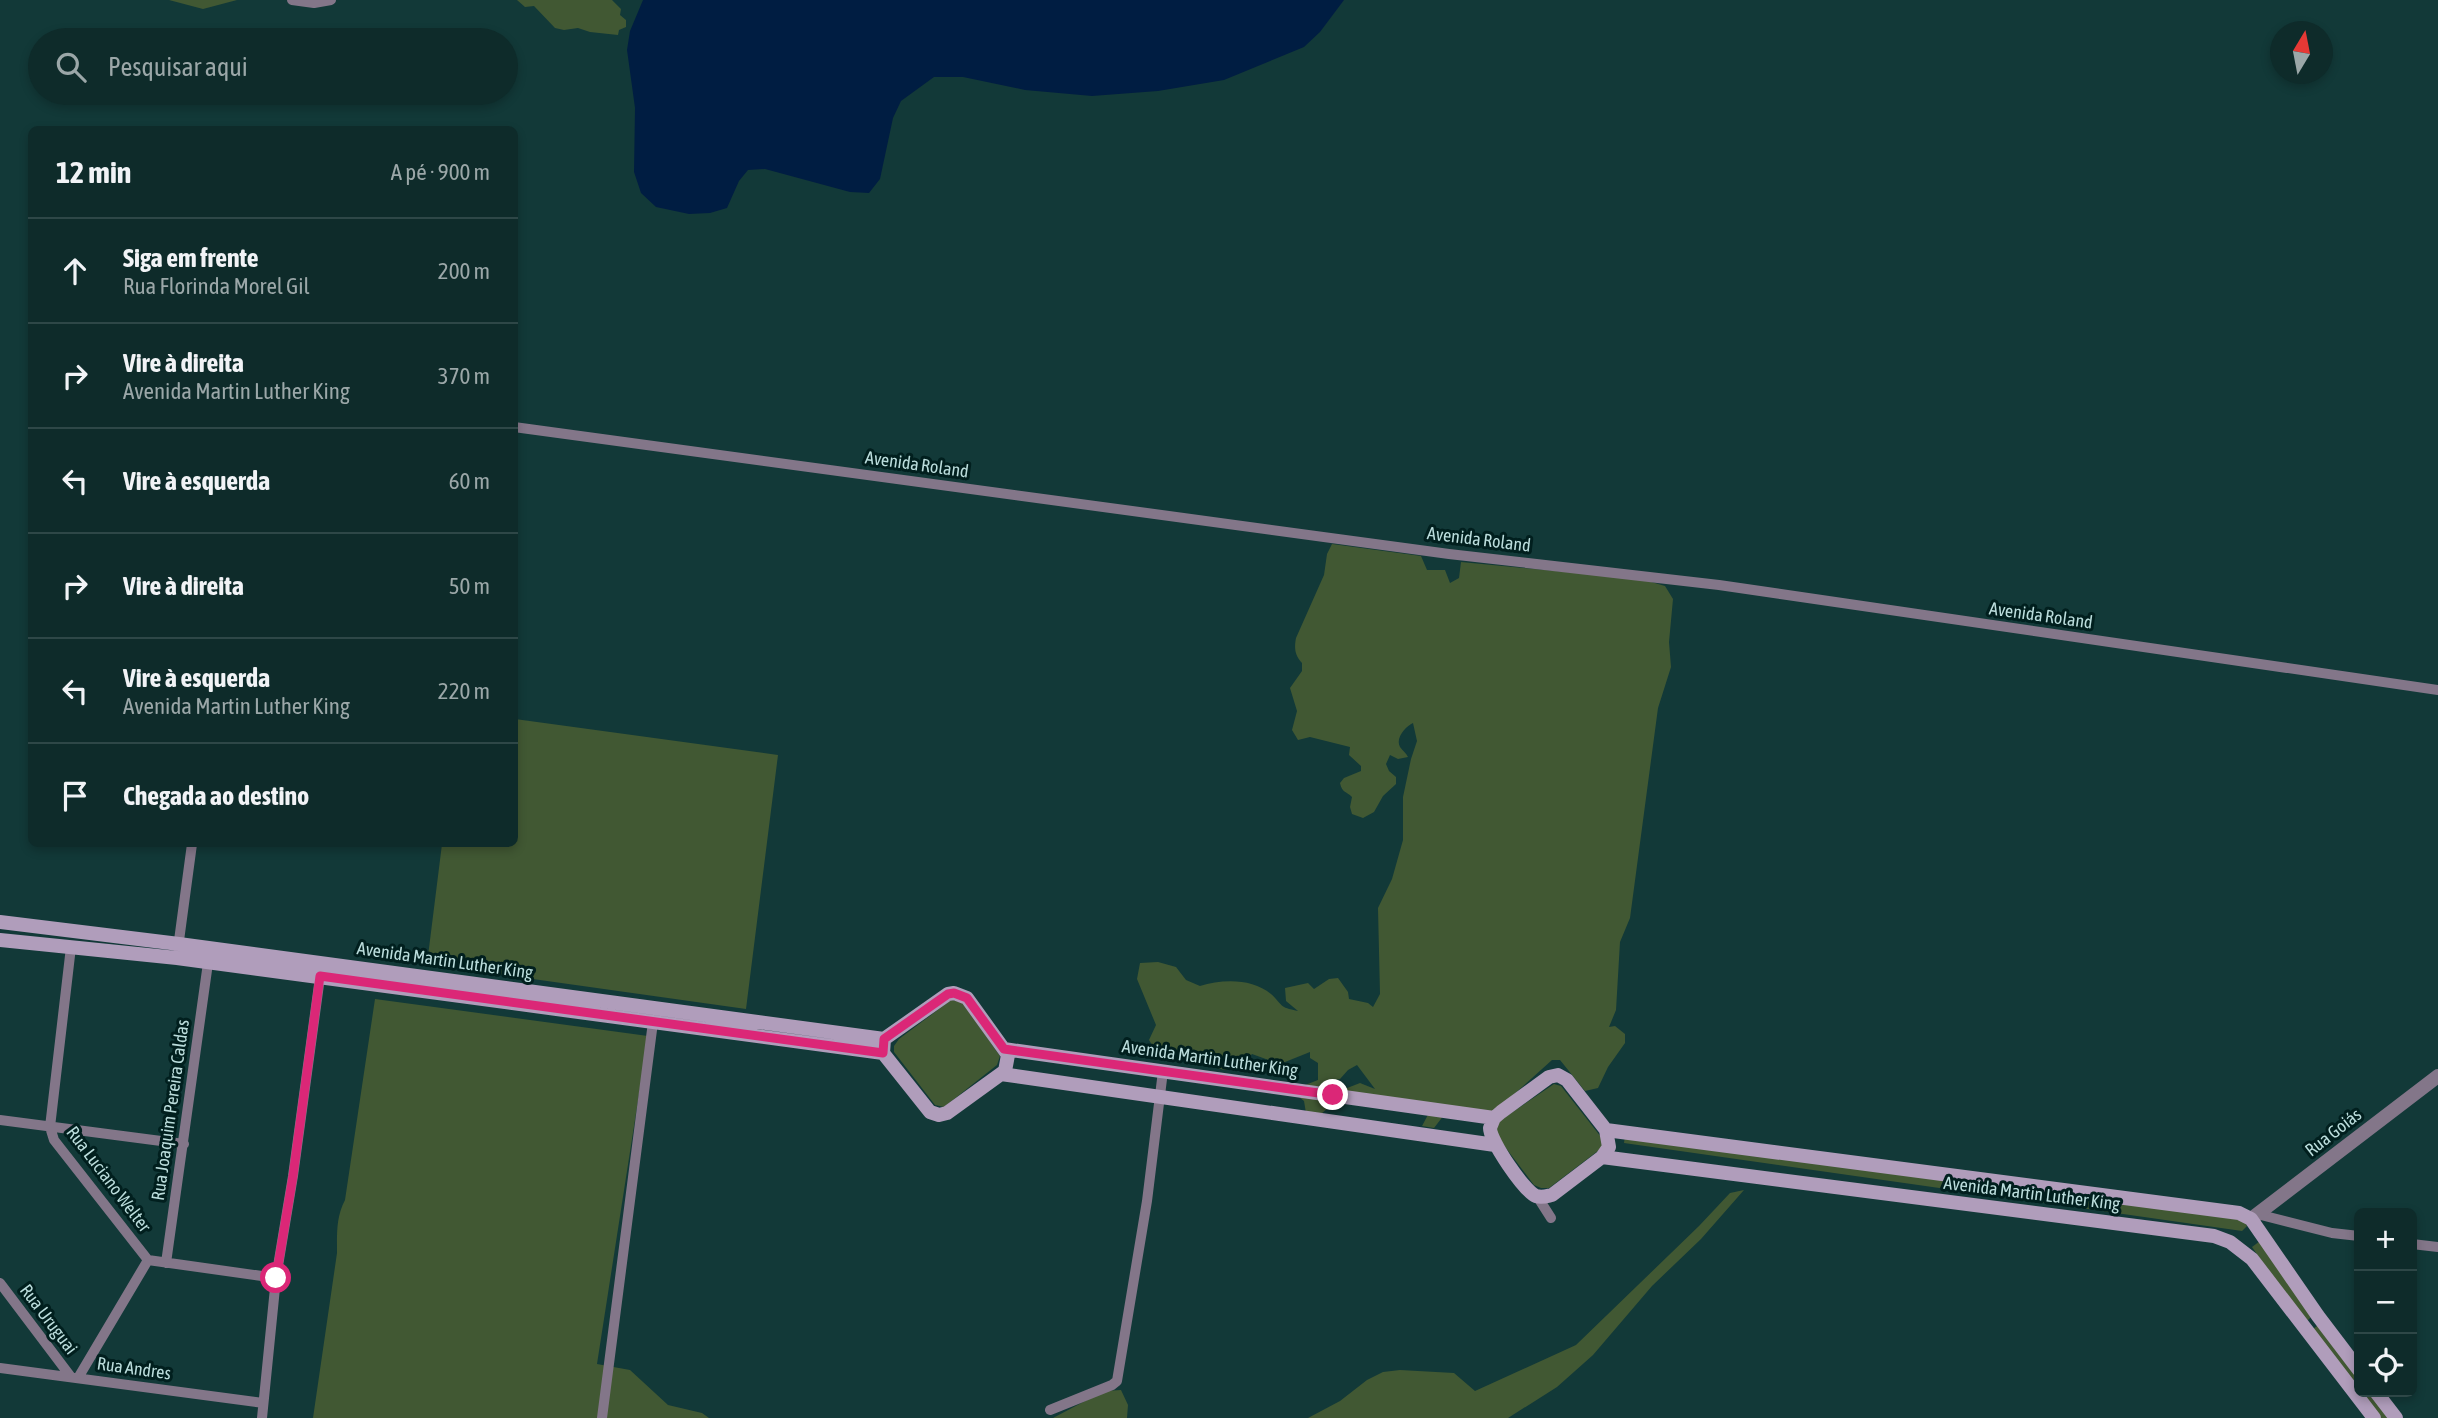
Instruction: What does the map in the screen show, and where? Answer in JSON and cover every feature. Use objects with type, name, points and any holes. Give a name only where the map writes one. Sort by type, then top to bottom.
[{"type":"main road","name":"Avenida Martin Luther King","points":[[0,922],[178,951],[883,1046]]},
{"type":"main road","name":"Avenida Martin Luther King","points":[[0,940],[71,947],[178,951],[208,963],[653,1022],[883,1046]]},
{"type":"main road","points":[[954,993],[967,998],[1004,1049],[1008,1055],[1005,1071],[947,1113],[939,1115],[930,1112],[883,1046],[948,994],[954,993]]},
{"type":"main road","name":"Avenida Martin Luther King","points":[[1004,1049],[1494,1118]]},
{"type":"main road","points":[[1001,1074],[1495,1144]]},
{"type":"main road","points":[[1558,1075],[1567,1080],[1606,1130],[1609,1147],[1602,1157],[1552,1195],[1536,1196],[1530,1192],[1495,1144],[1490,1129],[1494,1118],[1549,1077],[1558,1075]]},
{"type":"main road","points":[[1329,1120],[1333,1095]]},
{"type":"main road","name":"Avenida Martin Luther King","points":[[1606,1130],[2223,1209],[2256,1221]]},
{"type":"main road","name":"Avenida Martin Luther King","points":[[1602,1157],[2214,1236],[2230,1242],[2252,1259],[2374,1418]]},
{"type":"main road","points":[[2230,1242],[2249,1241],[2256,1221]]},
{"type":"main road","points":[[2256,1221],[2318,1316],[2354,1363]]},
{"type":"main road","points":[[2303,1327],[2318,1316]]},
{"type":"main road","points":[[2380,1397],[2396,1418]]},
{"type":"street","points":[[292,0],[314,3],[331,0]]},
{"type":"street","name":"Avenida Roland","points":[[518,428],[1449,554],[1719,585],[2438,690]]},
{"type":"street","points":[[178,951],[192,847]]},
{"type":"street","name":"Rua Luciano Welter","points":[[71,947],[50,1127],[54,1140],[148,1260],[276,1278]]},
{"type":"street","name":"Rua Joaquim Pereira Caldas","points":[[166,1262],[208,963]]},
{"type":"street","points":[[261,1418],[276,1278],[293,1176],[320,976]]},
{"type":"street","points":[[602,1418],[653,1022]]},
{"type":"street","points":[[1050,1410],[1117,1381],[1147,1200],[1163,1071]]},
{"type":"street","name":"Rua Goiás","points":[[2256,1221],[2438,1076]]},
{"type":"street","points":[[0,1120],[184,1144]]},
{"type":"street","points":[[1536,1196],[1550,1217]]},
{"type":"street","points":[[2256,1221],[2354,1235]]},
{"type":"street","points":[[2417,1245],[2438,1247]]},
{"type":"street","points":[[74,1377],[148,1260]]},
{"type":"street","name":"Rua Uruguai","points":[[0,1283],[74,1377]]},
{"type":"street","name":"Rua Andres","points":[[0,1368],[263,1403]]},
{"type":"green space","points":[[169,0],[237,0],[203,9]]},
{"type":"green space","points":[[517,0],[612,0],[621,9],[620,15],[626,20],[626,27],[619,30],[618,35],[578,28],[555,28],[534,6],[525,7]]},
{"type":"green space","points":[[1332,544],[1421,556],[1427,570],[1445,570],[1450,583],[1459,578],[1461,562],[1641,579],[1665,586],[1673,599],[1669,642],[1671,667],[1658,708],[1630,918],[1620,942],[1616,1010],[1609,1027],[1615,1026],[1625,1034],[1625,1043],[1608,1067],[1598,1088],[1585,1091],[1560,1060],[1552,1060],[1492,1114],[1444,1115],[1434,1128],[1422,1126],[1430,1111],[1397,1105],[1385,1110],[1342,1090],[1360,1083],[1375,1089],[1357,1065],[1340,1079],[1322,1083],[1320,1091],[1328,1108],[1321,1114],[1306,1113],[1304,1101],[1299,1097],[1300,1087],[1318,1080],[1318,1063],[1310,1058],[1310,1052],[1280,1064],[1252,1054],[1241,1066],[1225,1070],[1158,1055],[1149,1040],[1156,1025],[1137,979],[1140,963],[1158,962],[1176,967],[1186,980],[1200,986],[1227,981],[1255,985],[1271,994],[1284,1007],[1298,1011],[1286,1001],[1285,988],[1308,983],[1314,989],[1329,979],[1338,978],[1348,992],[1349,999],[1368,1003],[1373,1007],[1380,994],[1378,908],[1392,879],[1403,840],[1403,797],[1417,741],[1413,723],[1404,730],[1399,740],[1400,747],[1408,757],[1398,759],[1390,755],[1386,764],[1396,777],[1396,784],[1383,796],[1374,812],[1363,818],[1352,814],[1352,797],[1343,790],[1340,783],[1344,778],[1361,771],[1361,766],[1349,755],[1350,747],[1310,737],[1298,740],[1292,730],[1297,711],[1290,688],[1302,671],[1302,663],[1296,652],[1296,638],[1324,575],[1327,554]]},
{"type":"green space","points":[[518,719],[778,755],[746,1009],[427,964],[442,847],[518,847]]},
{"type":"green space","points":[[375,999],[648,1036],[597,1364],[630,1370],[668,1405],[702,1413],[709,1418],[313,1418],[337,1253],[337,1232],[345,1200]]},
{"type":"green space","points":[[951,1000],[962,1002],[1000,1056],[997,1065],[944,1107],[935,1105],[894,1052],[894,1046],[899,1039]]},
{"type":"green space","points":[[1554,1084],[1561,1086],[1601,1137],[1603,1147],[1549,1188],[1541,1188],[1534,1185],[1496,1135],[1498,1122]]},
{"type":"green space","points":[[1625,1135],[2243,1220],[2247,1226],[2242,1231],[1624,1143]]},
{"type":"green space","points":[[1744,1190],[1701,1239],[1652,1286],[1593,1355],[1557,1387],[1508,1418],[1308,1418],[1340,1401],[1367,1380],[1383,1372],[1400,1370],[1454,1373],[1475,1391],[1576,1345],[1730,1193]]},
{"type":"green space","points":[[2260,1241],[2311,1317],[2308,1320],[2302,1320],[2252,1247]]},
{"type":"green space","points":[[2321,1323],[2354,1367],[2354,1390],[2309,1332]]},
{"type":"green space","points":[[1121,1390],[1128,1405],[1127,1418],[1053,1418],[1104,1391]]},
{"type":"green space","points":[[2360,1397],[2377,1397],[2393,1418],[2376,1418]]},
{"type":"water","points":[[643,0],[1344,0],[1320,32],[1304,47],[1224,80],[1158,91],[1092,96],[1025,90],[963,77],[934,77],[901,101],[893,118],[880,179],[869,193],[850,192],[765,169],[748,170],[739,181],[727,208],[710,213],[689,214],[656,207],[641,193],[634,172],[635,108],[627,50],[630,31]]},
{"type":"route","points":[[276,1278],[293,1176],[320,976],[883,1053],[884,1039],[948,994],[954,993],[967,998],[1004,1049],[1333,1095]]}]
